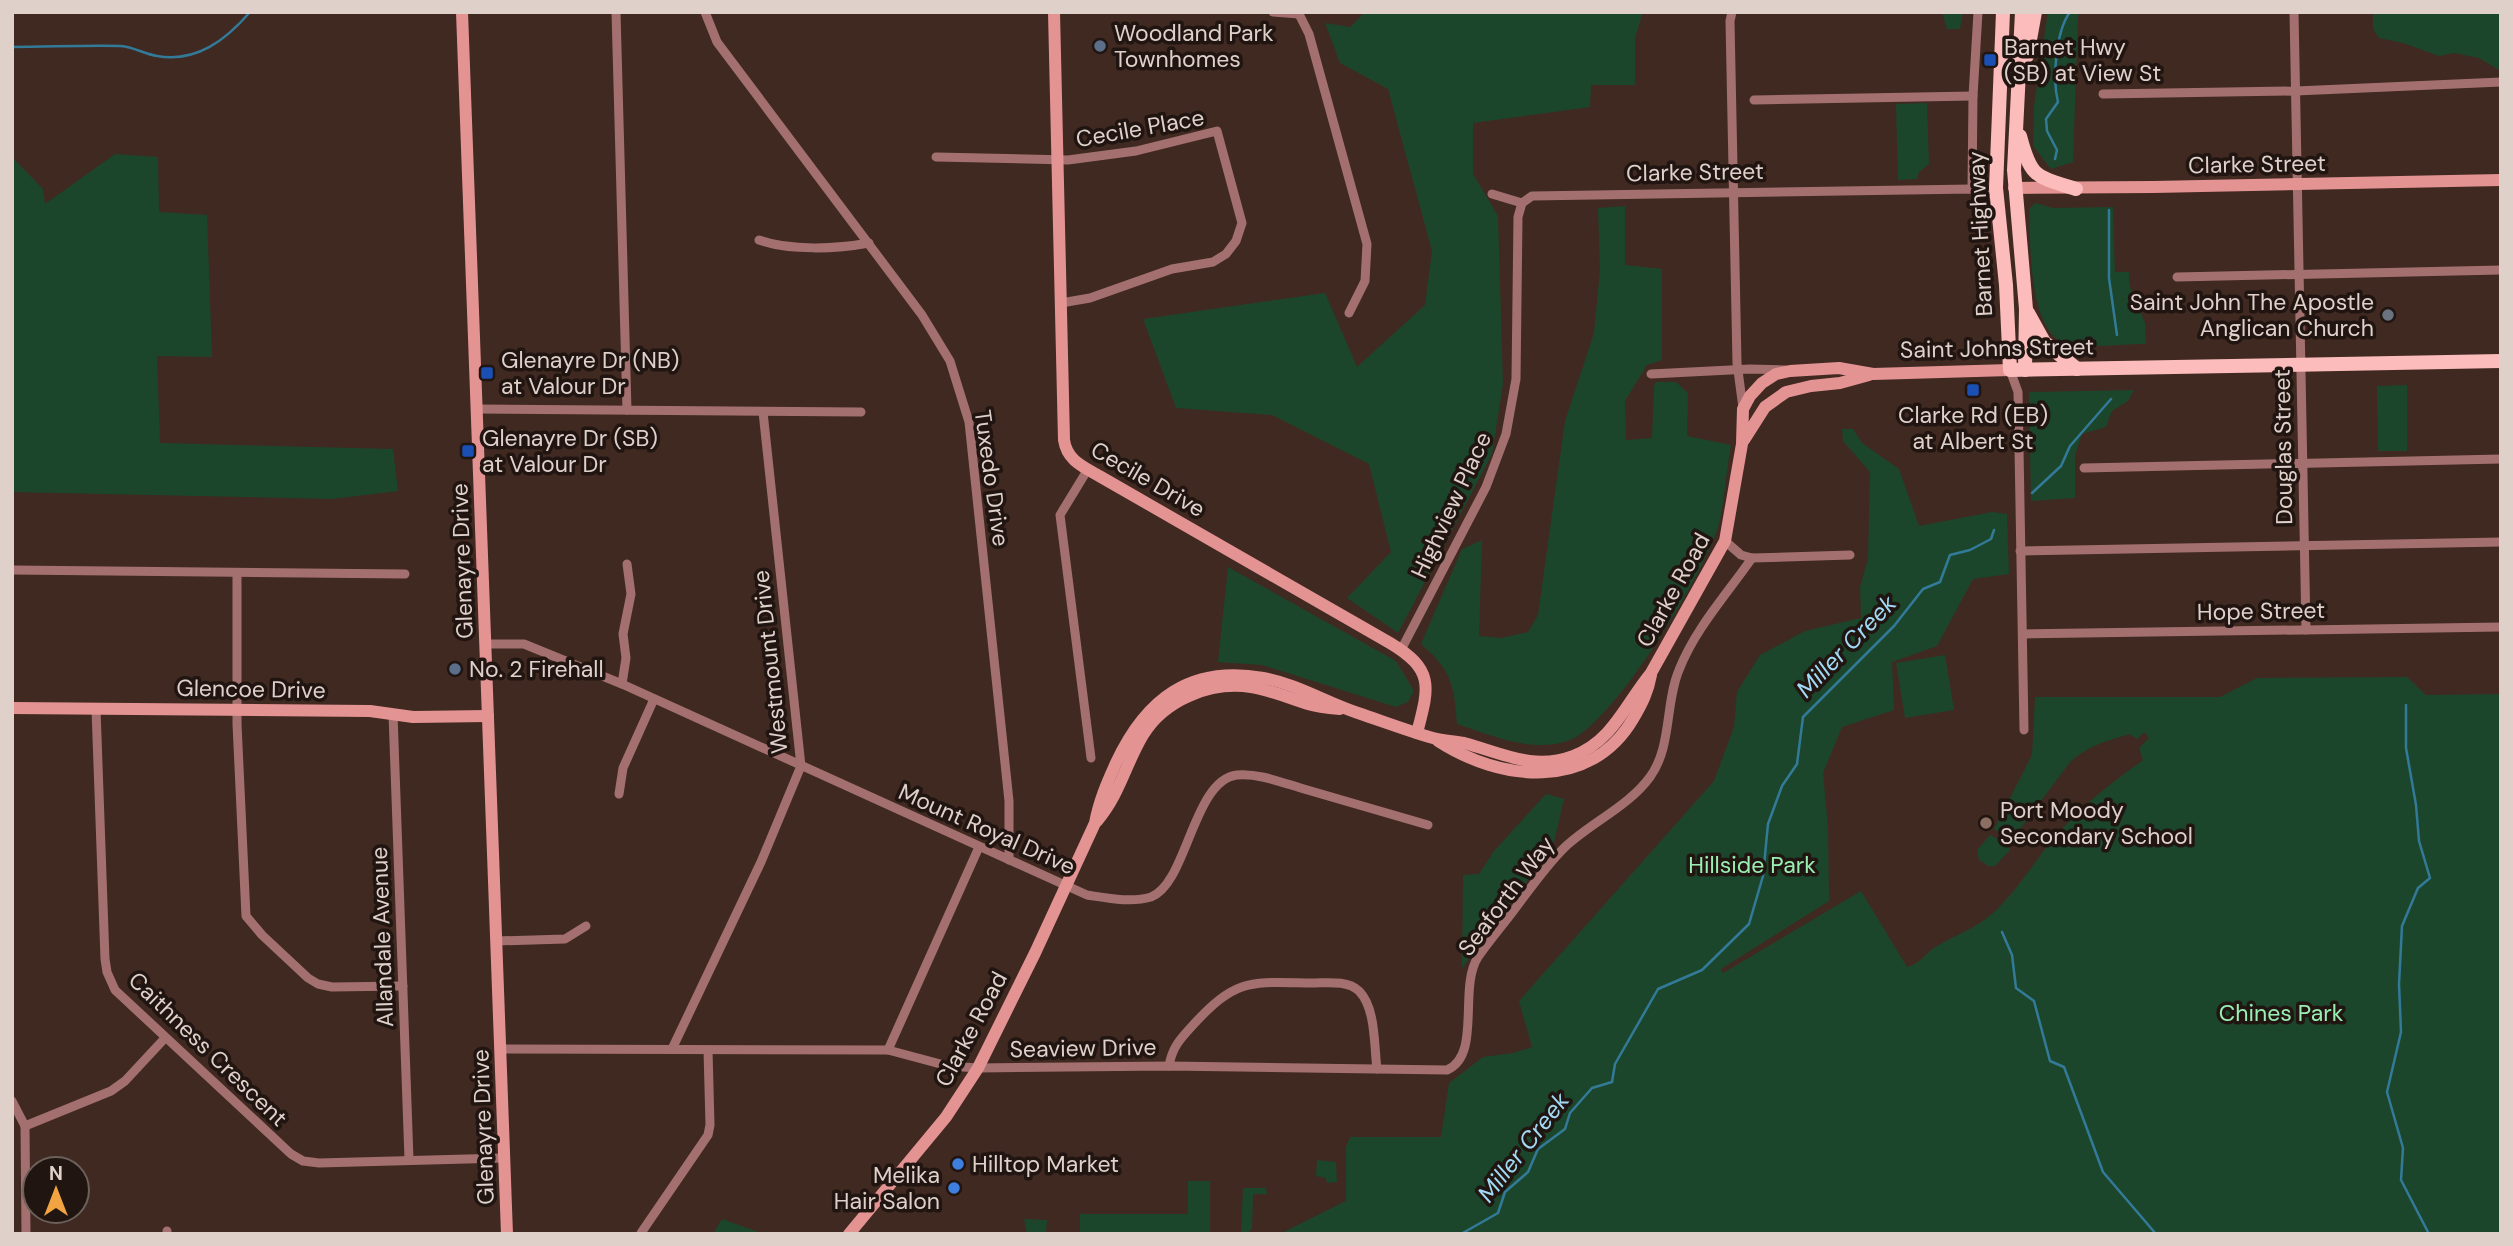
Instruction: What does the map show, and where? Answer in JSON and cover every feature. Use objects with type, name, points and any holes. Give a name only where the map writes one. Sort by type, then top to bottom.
[{"type":"main road","name":"Barnet Highway","points":[[2003,12],[1996,195],[2006,285],[2010,370]]},
{"type":"main road","name":"Barnet Highway","points":[[2022,12],[2014,188],[2026,309],[2025,370]]},
{"type":"main road","name":"Barnet Highway","points":[[2020,81],[2025,69],[2035,12]]},
{"type":"main road","points":[[2016,124],[2026,161],[2032,170],[2047,179],[2076,188]]},
{"type":"main road","points":[[1996,175],[2014,188]]},
{"type":"main road","points":[[2026,309],[2039,337],[2077,369]]},
{"type":"main road","name":"Saint Johns Street","points":[[2010,370],[2501,361]]},
{"type":"street","name":"Glenayre Drive","points":[[462,12],[507,1234]]},
{"type":"street","points":[[616,12],[627,410]]},
{"type":"street","name":"Tuxedo Drive","points":[[705,12],[717,42],[922,315],[950,361],[969,422],[1008,790],[1009,860]]},
{"type":"street","name":"Cecile Drive","points":[[1054,12],[1065,447],[1071,458],[1088,469],[1401,650],[1419,665],[1426,683],[1417,733]]},
{"type":"street","points":[[1273,12],[1300,13],[1309,34],[1367,243],[1365,281],[1349,313]]},
{"type":"street","points":[[1732,12],[1732,192],[1737,370],[1744,409]]},
{"type":"street","points":[[1972,188],[1973,96],[1978,12]]},
{"type":"street","name":"Douglas Street","points":[[2294,12],[2306,629]]},
{"type":"street","points":[[2103,94],[2296,91],[2501,82]]},
{"type":"street","points":[[1754,100],[1973,96]]},
{"type":"street","name":"Cecile Place","points":[[936,157],[1059,160],[1136,151],[1217,131],[1242,223],[1236,242],[1226,254],[1213,262],[1172,269],[1090,298],[1061,303]]},
{"type":"street","name":"Clarke Street","points":[[2014,188],[2501,180]]},
{"type":"street","name":"Clarke Street","points":[[1522,203],[1532,196],[1732,192],[1972,188],[1996,195]]},
{"type":"street","points":[[1492,194],[1522,203]]},
{"type":"street","name":"Highview Place","points":[[1401,650],[1486,487],[1506,434],[1516,379],[1518,217],[1522,203]]},
{"type":"street","points":[[759,240],[776,246],[851,247],[869,243]]},
{"type":"street","points":[[2177,277],[2501,270]]},
{"type":"street","name":"Saint Johns Street","points":[[1651,374],[1776,368],[1790,371],[1839,368],[1872,374],[2010,370]]},
{"type":"street","points":[[2010,370],[2018,389]]},
{"type":"street","points":[[2024,730],[2018,389],[2025,370]]},
{"type":"street","points":[[1744,409],[1750,396],[1762,383],[1776,374],[1790,371]]},
{"type":"street","name":"Saint Johns Street","points":[[1786,392],[1840,383],[1872,374]]},
{"type":"street","name":"Clarke Road","points":[[1742,444],[1765,407],[1786,392]]},
{"type":"street","points":[[478,409],[861,412]]},
{"type":"street","name":"Clarke Road","points":[[849,1234],[946,1117],[978,1068],[1066,886],[1095,823],[1099,800],[1135,727],[1161,699],[1185,686],[1225,676],[1252,676],[1314,693],[1354,712],[1435,739],[1459,754],[1516,771],[1547,773],[1571,768],[1600,753],[1621,735],[1647,695],[1651,673],[1725,541],[1742,444],[1744,409]]},
{"type":"street","name":"Westmount Drive","points":[[672,1049],[761,862],[801,766],[763,412]]},
{"type":"street","points":[[2084,468],[2501,459]]},
{"type":"street","points":[[1088,469],[1060,515],[1091,758]]},
{"type":"street","points":[[1725,541],[1741,555],[1752,558],[1850,555]]},
{"type":"street","points":[[2020,551],[2305,548],[2501,542]]},
{"type":"street","name":"Seaforth Way","points":[[1455,1065],[1463,1054],[1466,1043],[1470,980],[1479,957],[1553,859],[1595,822],[1633,795],[1651,775],[1661,752],[1672,693],[1681,664],[1695,639],[1752,558]]},
{"type":"street","points":[[622,684],[626,658],[622,634],[631,594],[627,564]]},
{"type":"street","points":[[12,570],[405,574]]},
{"type":"street","points":[[237,573],[244,905],[249,921],[308,978],[318,984],[332,987],[403,986]]},
{"type":"street","name":"Hope Street","points":[[2023,634],[2501,627]]},
{"type":"street","name":"Mount Royal Drive","points":[[486,644],[524,643],[622,684],[1087,895],[1133,900],[1154,896],[1169,880],[1209,794],[1220,782],[1236,775],[1265,778],[1428,825]]},
{"type":"street","points":[[619,794],[623,768],[654,699]]},
{"type":"street","name":"Glencoe Drive","points":[[12,708],[370,711],[413,717],[488,716]]},
{"type":"street","name":"Caithness Crescent","points":[[96,709],[107,972],[115,990],[291,1154],[303,1161],[319,1163],[504,1157]]},
{"type":"street","name":"Allandale Avenue","points":[[393,714],[409,1159]]},
{"type":"street","points":[[888,1051],[979,847]]},
{"type":"street","points":[[497,941],[565,939],[586,926]]},
{"type":"street","points":[[1170,1066],[1175,1044],[1220,997],[1238,987],[1272,982],[1338,984],[1360,992],[1370,1016],[1377,1069]]},
{"type":"street","points":[[25,1126],[111,1091],[125,1081],[164,1038]]},
{"type":"street","name":"Seaview Drive","points":[[501,1049],[888,1051],[948,1066],[978,1068],[1170,1066],[1447,1070],[1455,1065]]},
{"type":"street","points":[[640,1233],[708,1135],[708,1050]]},
{"type":"street","points":[[12,1101],[25,1126],[26,1234]]},
{"type":"green space","points":[[1365,12],[1643,12],[1635,38],[1635,85],[1591,85],[1590,107],[1473,123],[1473,174],[1498,216],[1503,384],[1492,454],[1398,633],[1347,598],[1391,552],[1369,464],[1272,415],[1176,408],[1143,319],[1325,293],[1357,367],[1425,305],[1432,251],[1388,89],[1340,63],[1325,23],[1350,27]]},
{"type":"green space","points":[[1942,12],[1963,12],[1960,29],[1947,29]]},
{"type":"green space","points":[[2048,12],[2080,12],[2073,162],[2051,169],[2033,146],[2034,106]]},
{"type":"green space","points":[[2373,12],[2501,13],[2501,71],[2479,58],[2454,53],[2439,56],[2403,43],[2379,38],[2373,29]]},
{"type":"green space","points":[[1927,103],[1929,164],[1919,172],[1917,179],[1898,180],[1896,104]]},
{"type":"green space","points":[[115,154],[158,157],[159,212],[207,215],[212,357],[157,356],[160,443],[393,449],[398,491],[332,499],[12,492],[12,157],[43,189],[45,204]]},
{"type":"green space","points":[[2035,203],[2053,208],[2113,207],[2115,272],[2129,272],[2129,284],[2145,323],[2146,344],[2070,345],[2056,338],[2046,325],[2034,287],[2029,209]]},
{"type":"green space","points":[[1625,206],[1625,265],[1662,269],[1662,360],[1647,365],[1625,401],[1626,440],[1652,438],[1654,386],[1656,382],[1676,382],[1688,393],[1687,436],[1731,445],[1719,524],[1697,575],[1678,608],[1610,706],[1589,728],[1570,740],[1542,745],[1513,742],[1457,724],[1450,680],[1439,662],[1421,644],[1462,549],[1482,540],[1479,636],[1501,638],[1528,632],[1538,615],[1565,421],[1594,333],[1600,270],[1598,208]]},
{"type":"green space","points":[[2407,385],[2407,451],[2378,451],[2377,386]]},
{"type":"green space","points":[[2134,390],[2128,401],[2112,411],[2106,427],[2082,434],[2075,455],[2075,498],[2031,501],[2029,392]]},
{"type":"green space","name":"Chines Park","points":[[1842,429],[1853,429],[1862,443],[1899,469],[1919,526],[1992,512],[2007,514],[2009,574],[1973,579],[1937,646],[1892,662],[1894,710],[1842,727],[1823,773],[1828,827],[1829,901],[1721,969],[1723,973],[1861,891],[1907,967],[1993,913],[2070,820],[2143,760],[2139,748],[2149,738],[2144,732],[2137,739],[2129,734],[2099,744],[2079,755],[2071,761],[2011,841],[1994,829],[2032,755],[2035,697],[2220,697],[2257,678],[2407,677],[2426,695],[2501,694],[2501,1234],[1280,1234],[1346,1201],[1346,1147],[1350,1137],[1441,1137],[1449,1083],[1483,1057],[1532,1047],[1519,1001],[1714,781],[1734,727],[1737,692],[1760,655],[1805,631],[1861,618],[1860,587],[1868,559],[1870,472],[1843,441]]},
{"type":"green space","points":[[1228,567],[1396,661],[1414,691],[1408,702],[1396,707],[1262,665],[1218,662]]},
{"type":"green space","points":[[1945,655],[1954,710],[1905,718],[1896,663]]},
{"type":"green space","points":[[1546,794],[1564,799],[1553,846],[1462,968],[1463,875],[1479,874],[1494,851]]},
{"type":"green space","points":[[1990,835],[2009,844],[2010,850],[1995,866],[1988,866],[1979,860],[1977,850]]},
{"type":"green space","points":[[1317,1160],[1336,1162],[1337,1182],[1327,1183],[1326,1178],[1316,1176]]},
{"type":"green space","points":[[1188,1181],[1210,1181],[1210,1234],[1080,1234],[1080,1214],[1188,1214]]},
{"type":"green space","points":[[1243,1188],[1266,1188],[1267,1194],[1253,1194],[1252,1229],[1246,1234],[1241,1234]]},
{"type":"green space","points":[[722,1219],[764,1234],[713,1234]]},
{"type":"green space","points":[[1024,1219],[1047,1220],[1046,1234],[1027,1234]]},
{"type":"waterway","points":[[12,47],[121,46],[157,56],[185,56],[197,53],[220,40],[250,12]]},
{"type":"waterway","points":[[2055,159],[2057,150],[2047,131],[2046,119],[2058,102],[2056,55],[2061,31],[2070,12]]},
{"type":"waterway","points":[[2109,210],[2109,278],[2117,335]]},
{"type":"waterway","points":[[2032,493],[2061,466],[2070,446],[2111,399]]},
{"type":"waterway","name":"Miller Creek","points":[[1461,1234],[1498,1213],[1505,1192],[1528,1172],[1538,1149],[1565,1129],[1570,1113],[1592,1088],[1612,1082],[1615,1064],[1658,989],[1702,970],[1749,924],[1763,876],[1768,824],[1782,786],[1797,764],[1803,717],[1894,626],[1923,589],[1940,582],[1950,555],[1970,550],[1991,539],[1994,530]]},
{"type":"waterway","points":[[2406,705],[2406,748],[2419,841],[2430,878],[2418,888],[2402,926],[2399,984],[2401,1032],[2387,1092],[2403,1148],[2401,1180],[2429,1234]]},
{"type":"waterway","points":[[2002,932],[2012,955],[2016,988],[2034,1001],[2050,1061],[2064,1067],[2103,1172],[2156,1234]]},
{"type":"place","name":"Woodland Park Townhomes","points":[[1100,46]]},
{"type":"place","name":"Barnet Hwy (SB) at View St","points":[[1990,60]]},
{"type":"place","name":"Saint John The Apostle Anglican Church","points":[[2388,315]]},
{"type":"place","name":"Glenayre Dr (NB) at Valour Dr","points":[[487,373]]},
{"type":"place","name":"Clarke Rd (EB) at Albert St","points":[[1973,390]]},
{"type":"place","name":"Glenayre Dr (SB) at Valour Dr","points":[[468,451]]},
{"type":"place","name":"No. 2 Firehall","points":[[455,669]]},
{"type":"place","name":"Port Moody Secondary School","points":[[1986,823]]},
{"type":"place","name":"Hilltop Market","points":[[958,1164]]},
{"type":"place","name":"Melika Hair Salon","points":[[954,1188]]},
{"type":"park label","name":"Hillside Park","points":[[1752,865]]}]
